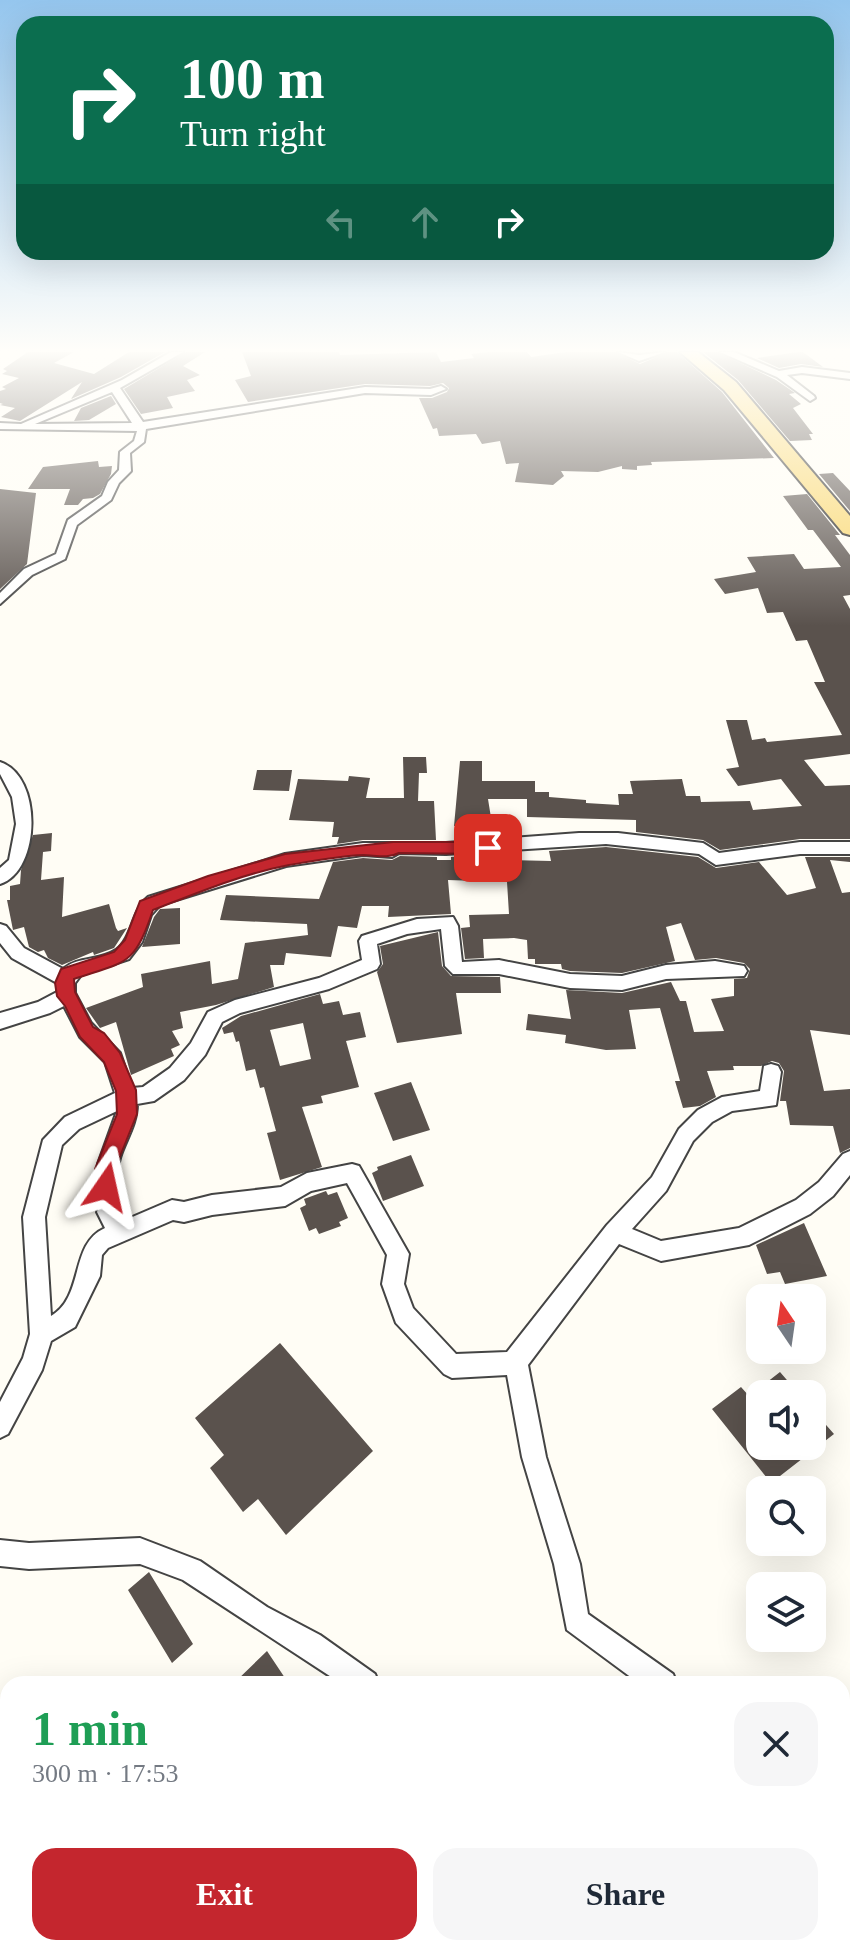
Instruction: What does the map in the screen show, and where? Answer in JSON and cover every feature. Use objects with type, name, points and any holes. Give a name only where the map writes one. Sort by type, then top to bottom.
[{"type":"main road","points":[[781,443],[850,529]]},
{"type":"street","points":[[0,600],[28,572],[61,556],[72,523],[107,498],[114,482],[125,471],[125,452],[137,443]]},
{"type":"street","points":[[0,767],[14,780],[25,819],[16,852],[17,862],[0,878]]},
{"type":"street","points":[[118,1233],[108,1212],[112,1198],[106,1187],[105,1169],[122,1130],[127,1097],[113,1059],[97,1039],[86,1032],[66,988],[67,974],[77,968],[120,957],[133,943],[141,913],[154,901],[191,891],[214,880],[312,855],[363,849],[474,849],[553,839],[606,838],[703,849],[716,859],[800,848],[850,848]]},
{"type":"street","points":[[0,1426],[34,1362],[41,1334],[34,1217],[53,1140],[72,1123],[127,1097],[147,1095],[177,1074],[198,1049],[215,1017],[235,1007],[286,996],[367,967],[371,964],[368,941],[412,924],[447,922],[454,966],[459,969],[499,967],[558,979],[622,983],[666,972],[715,968],[738,971]]},
{"type":"street","points":[[0,931],[18,953],[66,988]]},
{"type":"street","points":[[0,1021],[43,1008],[66,988]]},
{"type":"street","points":[[41,1334],[67,1319],[89,1276],[92,1252],[100,1241],[172,1210],[184,1212],[212,1205],[285,1196],[307,1182],[352,1173],[398,1254],[393,1284],[404,1315],[422,1337],[452,1366],[473,1360],[495,1367],[516,1362],[615,1232],[659,1184],[686,1135],[705,1116],[729,1103],[769,1099],[771,1072]]},
{"type":"street","points":[[615,1232],[661,1251],[741,1238],[803,1207],[826,1189],[850,1160]]},
{"type":"street","points":[[516,1362],[534,1457],[567,1564],[576,1621],[652,1676]]},
{"type":"street","points":[[0,1553],[29,1556],[140,1551],[191,1570],[354,1676]]},
{"type":"building","points":[[501,443],[762,443],[774,458],[651,462],[652,465],[637,466],[637,470],[622,469],[622,466],[598,472],[561,471],[564,476],[553,485],[515,482],[519,463],[506,464]]},
{"type":"building","points":[[98,461],[99,467],[112,466],[111,474],[100,494],[83,499],[78,505],[64,505],[70,489],[28,489],[43,467]]},
{"type":"building","points":[[833,473],[850,491],[850,511],[819,474]]},
{"type":"building","points":[[0,489],[36,493],[27,564],[0,589]]},
{"type":"building","points":[[807,494],[840,535],[835,535],[850,555],[850,595],[843,596],[850,609],[850,754],[804,760],[825,786],[850,785],[850,839],[800,839],[720,850],[703,840],[636,832],[636,820],[527,817],[527,799],[488,799],[492,824],[454,826],[460,761],[482,761],[482,781],[535,781],[535,792],[549,792],[549,797],[586,800],[586,803],[619,805],[618,794],[633,794],[630,781],[682,779],[686,796],[700,796],[701,802],[750,801],[753,810],[802,806],[781,779],[738,786],[726,769],[739,767],[726,720],[747,720],[752,740],[765,738],[767,742],[842,735],[814,682],[825,682],[807,640],[796,641],[783,612],[767,613],[758,588],[725,594],[714,579],[756,572],[747,557],[794,554],[804,569],[841,567],[783,496]]},
{"type":"building","points":[[403,757],[426,757],[427,773],[419,773],[418,801],[434,801],[436,840],[363,840],[337,844],[339,837],[332,837],[334,822],[289,820],[298,779],[348,781],[349,776],[370,778],[366,798],[404,798]]},
{"type":"building","points":[[257,770],[292,770],[289,791],[253,790]]},
{"type":"building","points":[[52,833],[51,851],[43,852],[41,880],[64,877],[62,917],[109,904],[118,931],[127,928],[114,948],[94,955],[93,952],[62,965],[48,958],[44,950],[38,952],[29,947],[24,927],[13,930],[7,900],[10,900],[10,886],[20,884],[21,870],[33,835]]},
{"type":"building","points":[[606,847],[698,857],[716,868],[759,862],[787,895],[816,888],[805,857],[850,857],[850,862],[830,860],[842,893],[850,892],[850,1035],[810,1030],[824,1091],[850,1089],[850,1148],[840,1153],[833,1126],[790,1125],[786,1101],[780,1101],[784,1071],[779,1063],[772,1061],[761,1066],[733,1066],[734,1070],[707,1071],[716,1097],[700,1106],[683,1108],[675,1081],[680,1081],[660,1008],[629,1010],[636,1049],[606,1050],[565,1043],[566,1035],[526,1030],[528,1014],[571,1019],[566,990],[622,993],[671,982],[680,1001],[686,1001],[694,1032],[724,1031],[711,999],[734,996],[734,979],[747,978],[750,969],[744,963],[716,958],[695,960],[681,923],[666,927],[675,961],[622,973],[570,971],[562,969],[561,964],[535,964],[535,959],[528,959],[527,940],[514,938],[483,939],[484,958],[465,959],[461,928],[470,927],[469,915],[509,914],[507,882],[448,880],[451,914],[388,917],[389,906],[362,906],[357,928],[338,926],[331,957],[286,953],[284,965],[270,965],[274,987],[216,1005],[180,1012],[183,1028],[172,1031],[180,1045],[171,1049],[174,1056],[131,1075],[116,1022],[100,1028],[86,1008],[143,987],[141,974],[210,961],[212,984],[238,979],[245,943],[308,935],[307,924],[220,920],[226,895],[319,899],[333,862],[363,858],[392,860],[400,856],[451,860],[451,857],[478,855],[478,862],[507,863],[506,860],[551,861],[549,851]]},
{"type":"building","points":[[180,908],[180,944],[142,947],[160,909]]},
{"type":"building","points":[[438,932],[442,966],[451,976],[500,977],[501,993],[456,993],[462,1034],[397,1043],[377,972],[383,964],[380,946]]},
{"type":"building","points":[[320,994],[323,1004],[339,1001],[343,1015],[360,1012],[366,1037],[346,1041],[359,1087],[321,1096],[323,1103],[302,1107],[322,1167],[280,1180],[267,1133],[276,1131],[264,1087],[260,1088],[255,1069],[246,1071],[239,1041],[236,1042],[233,1032],[224,1034],[222,1028],[241,1016]],"holes":[[[303,1023],[311,1059],[280,1066],[270,1030]]]},
{"type":"building","points":[[411,1082],[430,1130],[393,1141],[374,1093]]},
{"type":"building","points":[[411,1155],[424,1186],[383,1201],[372,1173],[378,1170],[377,1167]]},
{"type":"building","points":[[326,1191],[328,1195],[337,1192],[348,1218],[339,1222],[341,1226],[319,1234],[316,1228],[309,1231],[300,1208],[306,1205],[304,1199]]},
{"type":"building","points":[[804,1223],[827,1276],[785,1284],[780,1272],[767,1274],[756,1245]]},
{"type":"building","points":[[280,1343],[373,1451],[286,1535],[258,1499],[243,1512],[210,1468],[224,1455],[195,1418]]},
{"type":"building","points":[[780,1372],[787,1380],[770,1380]]},
{"type":"building","points":[[741,1387],[746,1393],[746,1452],[712,1409]]},
{"type":"building","points":[[826,1425],[834,1434],[826,1440]]},
{"type":"building","points":[[753,1460],[801,1460],[780,1476],[765,1476]]},
{"type":"building","points":[[149,1572],[193,1644],[172,1663],[128,1590]]},
{"type":"building","points":[[267,1651],[284,1676],[241,1676]]},
{"type":"route","points":[[106,1187],[105,1169],[127,1114],[126,1090],[113,1059],[97,1039],[86,1032],[72,1001],[66,996],[64,983],[67,974],[77,968],[120,957],[133,943],[146,906],[214,880],[285,860],[363,849],[488,848]]}]
